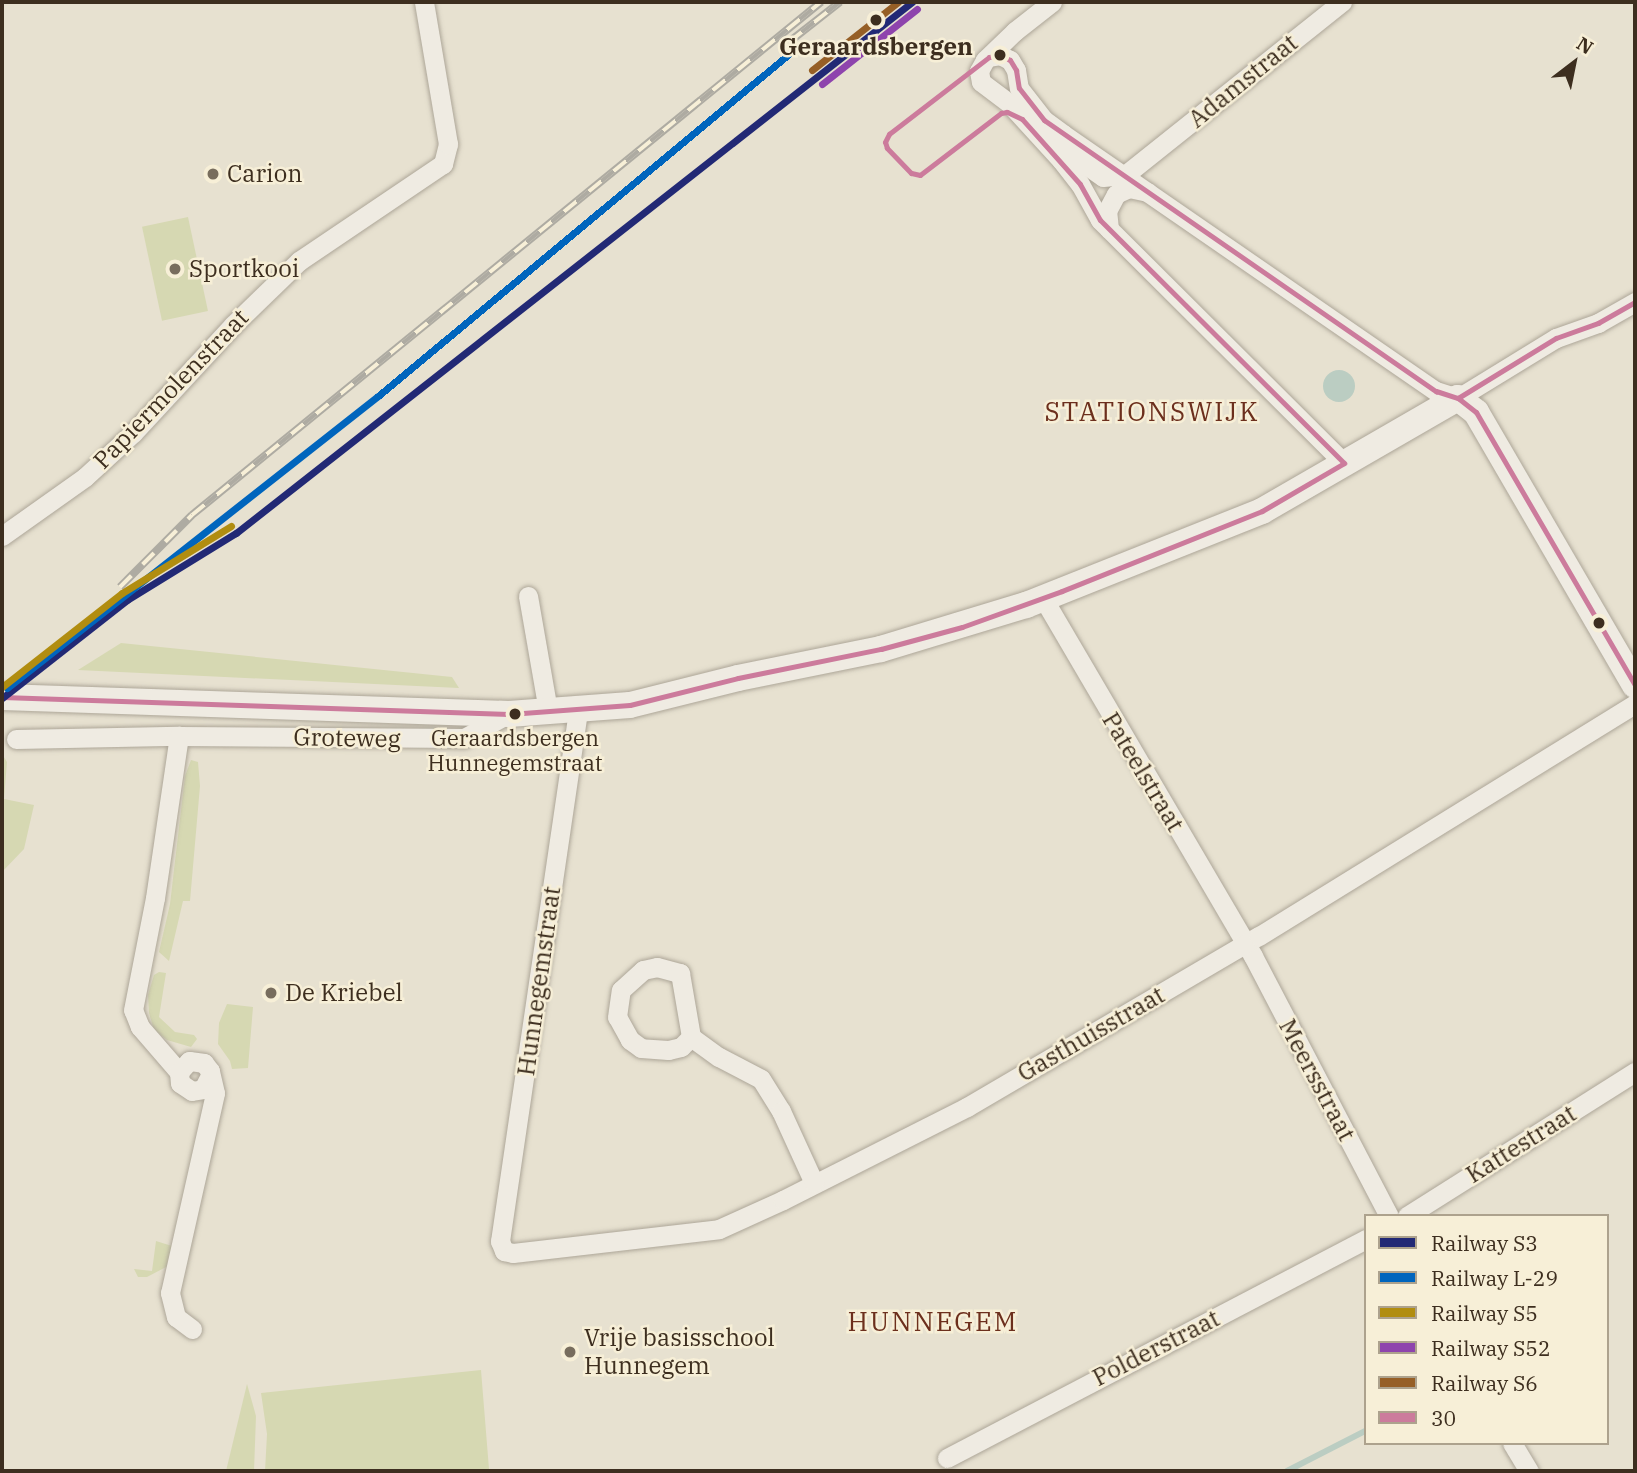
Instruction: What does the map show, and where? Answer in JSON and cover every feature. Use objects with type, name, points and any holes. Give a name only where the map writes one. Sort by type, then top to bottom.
[{"type":"main road","name":"Groteweg","points":[[2,697],[465,710],[509,714],[578,711],[630,705],[738,678],[881,649],[962,626],[1043,598],[1262,510],[1458,398]]},
{"type":"main road","points":[[1458,398],[1476,412],[1635,685]]},
{"type":"street","name":"Papiermolenstraat","points":[[2,536],[85,477],[133,433],[233,325],[299,261],[443,164],[447,144],[424,2]]},
{"type":"street","points":[[1052,2],[1010,36],[997,57],[979,71],[981,82],[1010,104],[1074,176],[1100,220],[1345,463]]},
{"type":"street","name":"Adamstraat","points":[[1125,175],[1342,2]]},
{"type":"street","points":[[997,57],[1014,64],[1019,88],[1044,120],[1436,391],[1458,398],[1556,338],[1598,323],[1635,302]]},
{"type":"street","points":[[990,90],[1007,90],[1016,76]]},
{"type":"street","points":[[1022,119],[1094,173],[1112,178],[1125,175]]},
{"type":"street","points":[[1110,229],[1107,211],[1116,194],[1129,188],[1149,192]]},
{"type":"street","points":[[528,596],[548,711]]},
{"type":"street","name":"Pateelstraat","points":[[1043,598],[1246,944]]},
{"type":"street","name":"Gasthuisstraat","points":[[504,1251],[526,1252],[719,1228],[814,1183],[967,1107],[1246,944],[1635,704]]},
{"type":"street","name":"Hunnegemstraat","points":[[504,1251],[500,1241],[578,711]]},
{"type":"street","name":"Groteweg","points":[[16,739],[179,736],[464,738],[509,714]]},
{"type":"street","points":[[179,736],[155,898],[133,1010],[140,1027],[165,1054],[184,1066],[204,1063],[215,1093],[170,1293],[176,1317],[192,1329]]},
{"type":"street","name":"Meersstraat","points":[[1246,944],[1388,1214]]},
{"type":"street","points":[[691,1037],[681,1047],[654,1051],[630,1040],[622,1029],[617,1003],[621,990],[643,970],[663,968],[680,974],[691,1037],[719,1057],[761,1079],[781,1111],[814,1183]]},
{"type":"street","points":[[184,1066],[180,1083],[207,1097],[212,1111]]},
{"type":"street","name":"Kattestraat","points":[[1410,1214],[1635,1072]]},
{"type":"street","points":[[192,1091],[203,1089],[210,1076]]},
{"type":"street","name":"Polderstraat","points":[[947,1458],[1364,1240]]},
{"type":"street","points":[[1513,1445],[1529,1471]]},
{"type":"green space","name":"Sportkooi","points":[[188,217],[208,311],[162,321],[142,227]]},
{"type":"green space","points":[[121,643],[452,677],[459,688],[78,670]]},
{"type":"green space","points":[[2,754],[7,762],[4,799],[34,805],[24,849],[2,872]]},
{"type":"green space","points":[[191,760],[198,762],[200,786],[190,901],[183,901],[169,961],[159,952],[170,904],[185,776]]},
{"type":"green space","points":[[159,972],[166,973],[159,1017],[175,1032],[194,1035],[197,1039],[191,1047],[167,1040],[154,1030],[148,995],[154,975]]},
{"type":"green space","points":[[227,1004],[253,1007],[248,1068],[232,1069],[230,1061],[218,1044],[219,1023]]},
{"type":"green space","points":[[156,1241],[172,1246],[168,1266],[147,1277],[138,1277],[134,1269],[152,1271]]},
{"type":"green space","points":[[481,1370],[489,1469],[265,1471],[267,1434],[261,1393]]},
{"type":"green space","points":[[247,1384],[256,1416],[254,1471],[226,1471]]},
{"type":"shaded area","points":[[1339,370],[1350,375],[1355,386],[1350,397],[1339,402],[1328,397],[1323,386],[1328,375]]},
{"type":"waterway","points":[[1287,1471],[1364,1432]]},
{"type":"railway","points":[[120,587],[192,515],[821,2]]},
{"type":"railway","points":[[789,42],[840,2]]},
{"type":"rail line","name":"S6","points":[[812,70],[898,2]]},
{"type":"rail line","name":"S3","points":[[2,698],[127,600],[236,533],[912,2]]},
{"type":"rail line","name":"S52","points":[[822,84],[917,9]]},
{"type":"rail line","name":"L-29","points":[[7,688],[378,396],[795,49]]},
{"type":"rail line","name":"S5","points":[[2,687],[122,593],[231,526]]},
{"type":"transit line","name":"30","points":[[1344,463],[1100,220],[1080,184],[1022,119],[1007,112],[1001,113],[920,175],[911,173],[887,148],[885,142],[889,134],[989,57],[1000,55],[1010,60],[1016,70],[1019,88],[1044,120],[1436,391],[1458,398],[1476,412],[1635,685]]},
{"type":"transit line","name":"30","points":[[1458,398],[1556,338],[1598,323],[1635,302]]},
{"type":"transit line","name":"30","points":[[2,697],[509,714],[630,705],[738,678],[881,649],[962,627],[1062,591],[1262,511],[1344,463]]},
{"type":"place","name":"Geraardsbergen","points":[[876,20]]},
{"type":"place","name":"Carion","points":[[213,174]]},
{"type":"place","name":"Sportkooi","points":[[175,269]]},
{"type":"place","name":"Geraardsbergen Hunnegemstraat","points":[[515,714]]},
{"type":"place","name":"De Kriebel","points":[[271,993]]},
{"type":"place","name":"Vrije basisschool Hunnegem","points":[[570,1352]]},
{"type":"district","name":"STATIONSWIJK","points":[[1152,412]]},
{"type":"district","name":"HUNNEGEM","points":[[933,1322]]}]
